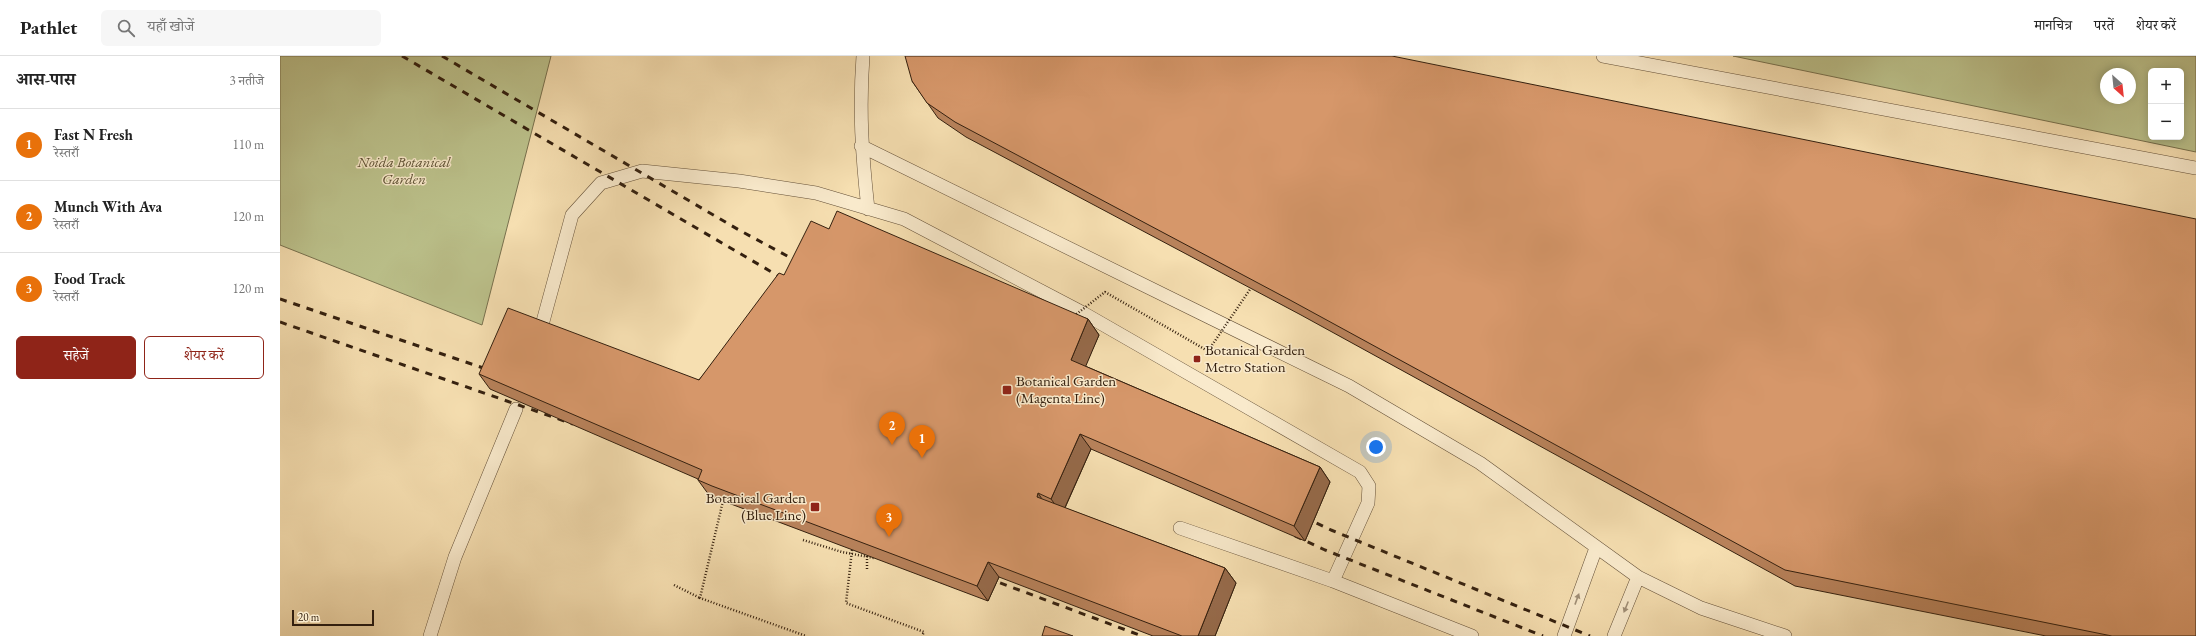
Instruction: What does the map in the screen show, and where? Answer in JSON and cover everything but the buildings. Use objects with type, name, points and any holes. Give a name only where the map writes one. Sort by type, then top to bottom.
[{"type":"lane","points":[[863,56],[860,99],[861,146],[868,208]]},
{"type":"lane","points":[[1603,56],[2196,168]]},
{"type":"lane","points":[[861,146],[1349,386],[1480,463],[1638,577],[1701,608],[1785,636]]},
{"type":"lane","points":[[542,325],[572,215],[601,183],[642,171],[739,181],[816,193],[904,219],[1083,313],[1360,472],[1369,486],[1368,503],[1333,581]]},
{"type":"lane","points":[[430,636],[455,557],[516,409]]},
{"type":"lane","points":[[1180,528],[1333,581],[1472,636]]},
{"type":"lane","points":[[1564,636],[1596,548]]},
{"type":"lane","points":[[1614,636],[1638,577]]},
{"type":"path","points":[[1072,317],[1106,292],[1208,351],[1251,288]]},
{"type":"path","points":[[700,598],[723,501]]},
{"type":"path","points":[[803,540],[842,552],[880,560]]},
{"type":"path","points":[[867,571],[866,556],[869,549]]},
{"type":"path","points":[[852,550],[846,603],[924,632],[922,636]]},
{"type":"path","points":[[674,585],[700,598],[806,636]]},
{"type":"green space","name":"Noida Botanical Garden","points":[[280,56],[551,56],[482,325],[280,245]]},
{"type":"green space","points":[[1733,56],[2196,56],[2196,152]]},
{"type":"railway","points":[[402,56],[787,281]]},
{"type":"railway","points":[[442,56],[739,230],[802,264]]},
{"type":"railway","points":[[280,299],[492,371]]},
{"type":"railway","points":[[280,322],[573,424]]},
{"type":"railway","points":[[1304,517],[1331,530],[1590,636]]},
{"type":"railway","points":[[1295,536],[1325,550],[1543,636]]},
{"type":"railway","points":[[987,578],[1142,636]]},
{"type":"place","name":"Botanical Garden Metro Station","points":[[1197,359]]},
{"type":"place","name":"Botanical Garden (Magenta Line)","points":[[1007,390]]},
{"type":"place","name":"Munch With Ava","points":[[892,445]]},
{"type":"place","name":"Fast N Fresh","points":[[922,458]]},
{"type":"place","name":"Botanical Garden (Blue Line)","points":[[815,507]]},
{"type":"place","name":"Food Track","points":[[889,537]]}]
